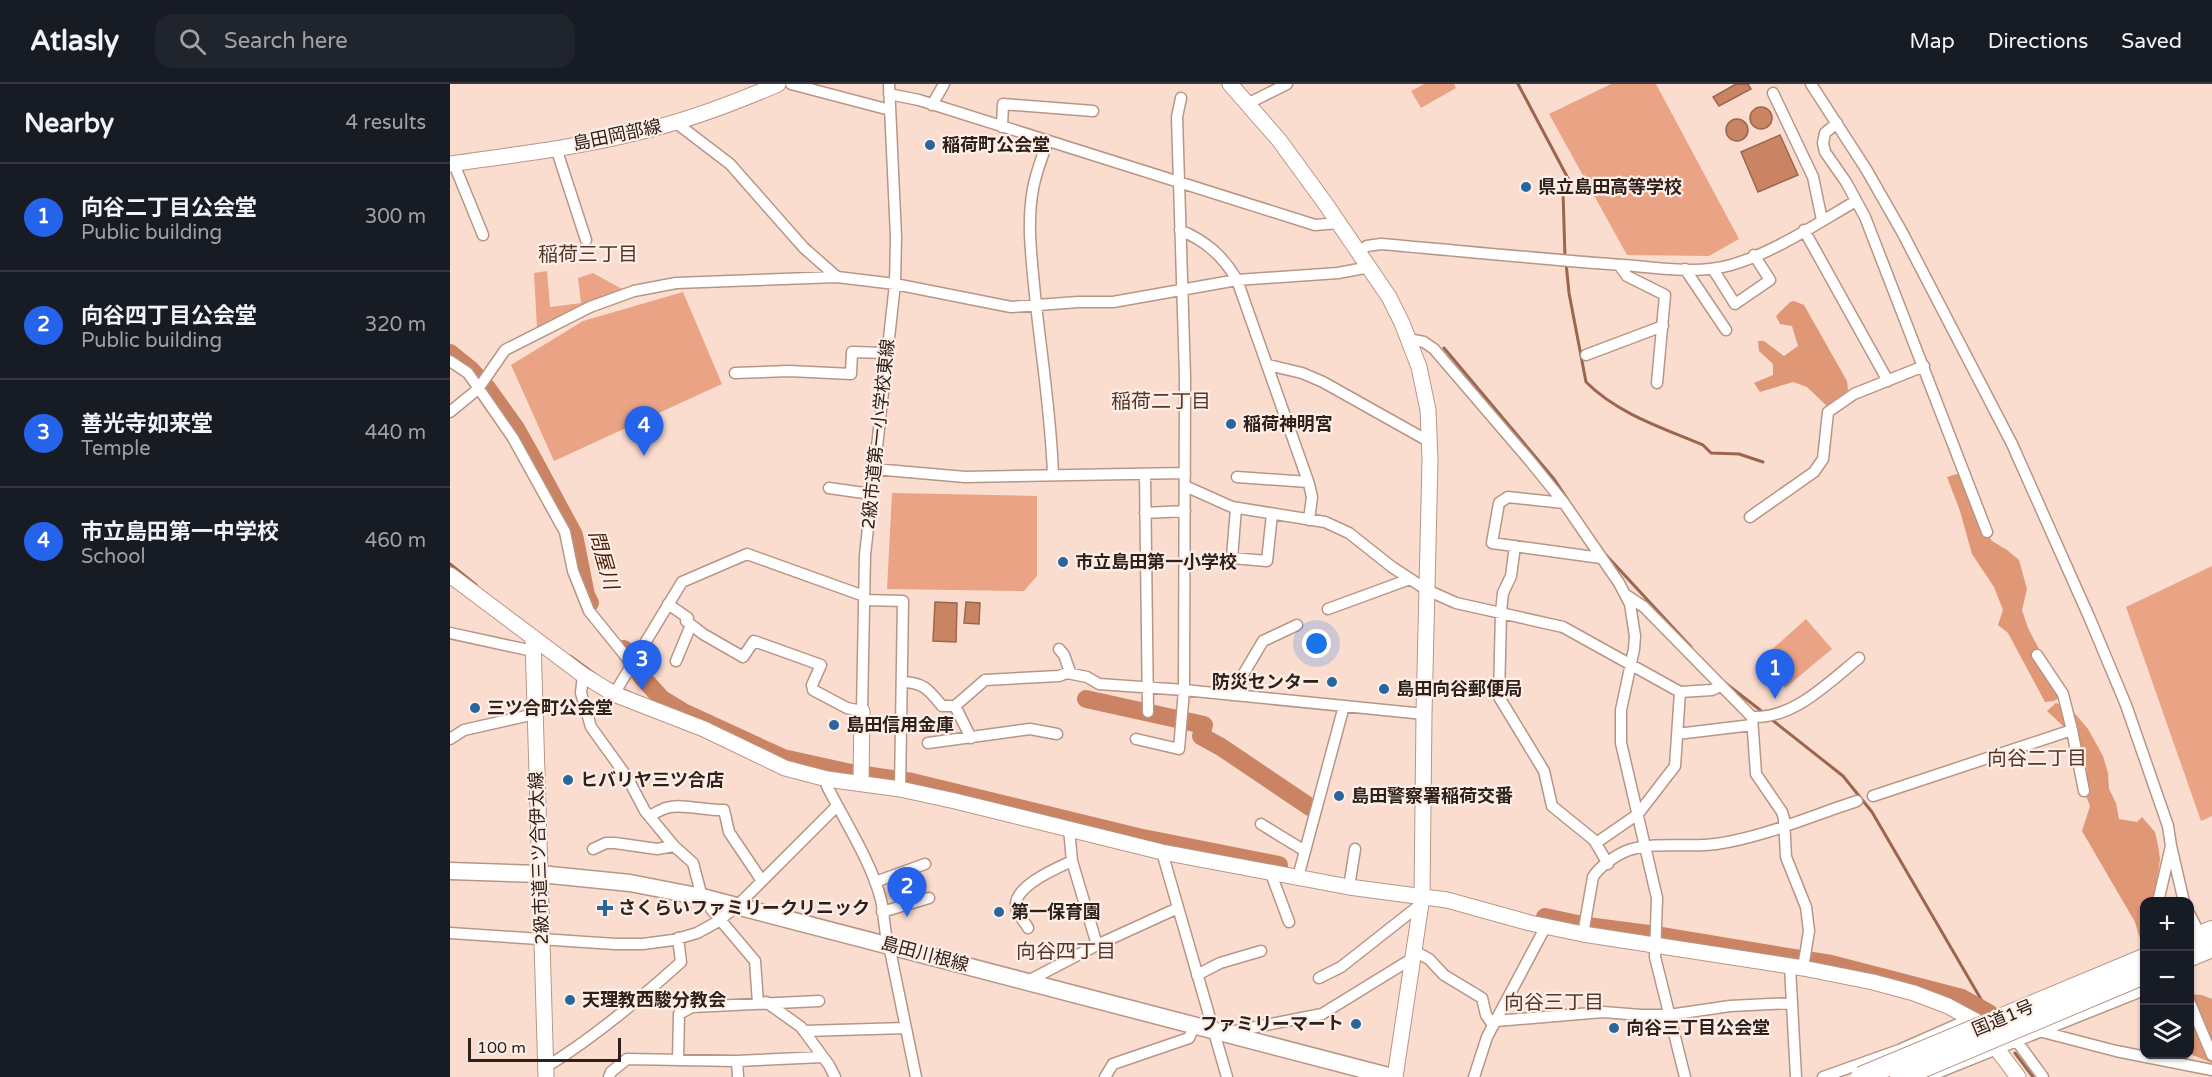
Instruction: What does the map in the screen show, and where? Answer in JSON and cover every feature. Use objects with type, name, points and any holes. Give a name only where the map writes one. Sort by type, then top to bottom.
[{"type":"highway","points":[[2194,954],[2212,947]]},
{"type":"highway","name":"国道1号","points":[[1861,1077],[2140,961]]},
{"type":"highway","name":"国道1号","points":[[1900,1077],[2140,976]]},
{"type":"main road","name":"島田川根線","points":[[450,871],[540,874],[630,883],[706,898],[1393,1077]]},
{"type":"street","name":"島田岡部線","points":[[452,164],[636,133],[732,104],[778,84]]},
{"type":"street","points":[[791,84],[890,110]]},
{"type":"street","points":[[932,105],[944,84]]},
{"type":"street","points":[[1230,84],[1279,140],[1370,267],[1389,297],[1408,339],[1424,388],[1430,442],[1422,900],[1393,1077]]},
{"type":"street","points":[[1247,104],[1287,84]]},
{"type":"street","points":[[1811,84],[1902,232],[2012,444],[2126,705],[2168,826],[2183,897]]},
{"type":"street","points":[[890,89],[932,105],[1315,225],[1339,223]]},
{"type":"street","name":"2級市道第一小学校東線","points":[[861,776],[865,555],[895,284],[896,237],[890,89]]},
{"type":"street","points":[[1773,93],[1814,177],[1822,220]]},
{"type":"street","points":[[1136,739],[1179,749],[1184,690],[1185,377],[1177,117],[1181,98]]},
{"type":"street","points":[[1002,127],[1003,104],[1093,111]]},
{"type":"street","points":[[675,122],[730,164],[804,248],[837,277]]},
{"type":"street","points":[[1837,123],[1825,133],[1823,143],[1825,152],[1846,182],[1886,267],[1987,532]]},
{"type":"street","points":[[1048,141],[1037,170],[1030,207],[1030,238],[1050,418],[1053,475]]},
{"type":"street","points":[[556,148],[586,240]]},
{"type":"street","points":[[452,164],[483,235]]},
{"type":"street","points":[[1359,251],[1367,246],[1381,244],[1619,265],[1713,269],[1732,265],[1784,242],[1856,201]]},
{"type":"street","points":[[1180,230],[1199,238],[1216,251],[1227,263],[1237,280],[1308,482],[1312,496],[1310,520]]},
{"type":"street","points":[[1804,230],[1888,381]]},
{"type":"street","points":[[1713,269],[1735,304],[1770,280],[1754,255]]},
{"type":"street","points":[[1619,265],[1627,276],[1665,295],[1657,383]]},
{"type":"street","points":[[450,412],[478,389],[505,351],[590,307],[634,291],[695,281],[837,277],[895,284],[1001,307],[1113,302],[1237,280],[1338,273],[1370,267]]},
{"type":"street","points":[[1684,269],[1726,330]]},
{"type":"street","points":[[1586,355],[1663,326]]},
{"type":"street","points":[[1408,339],[1424,342],[1434,349],[1530,461],[1564,503],[1630,604],[1635,636],[1620,726],[1621,743],[1657,898],[1655,957],[1685,1077]]},
{"type":"street","points":[[735,373],[789,371],[851,374],[852,352],[887,353]]},
{"type":"street","points":[[450,361],[468,373],[513,438],[565,532],[573,571],[589,611],[632,664]]},
{"type":"street","points":[[1268,365],[1302,373],[1323,382],[1430,442]]},
{"type":"street","points":[[1750,517],[1814,472],[1822,459],[1828,412],[1854,394],[1924,366]]},
{"type":"street","points":[[874,469],[965,477],[1185,474]]},
{"type":"street","points":[[1145,474],[1148,712]]},
{"type":"street","points":[[1237,477],[1308,482]]},
{"type":"street","points":[[1185,486],[1221,504],[1236,508],[1325,522],[1349,533],[1427,590],[1456,603],[1563,627],[1680,692],[1712,690],[1720,686]]},
{"type":"street","points":[[828,488],[871,494]]},
{"type":"street","points":[[1564,503],[1508,497],[1499,503],[1492,543],[1600,558]]},
{"type":"street","points":[[1236,508],[1232,558],[1267,561],[1272,514]]},
{"type":"street","points":[[1145,513],[1185,511]]},
{"type":"street","points":[[1515,546],[1511,576],[1503,593],[1499,696],[1544,771],[1552,806],[1596,843],[1608,864]]},
{"type":"street","points":[[615,694],[682,582],[747,554],[864,598],[903,601],[901,783]]},
{"type":"street","points":[[450,575],[533,645],[615,694],[704,729],[785,768],[827,779],[861,776],[901,783],[1162,852],[1422,900],[1447,900],[1546,926],[1584,927],[1655,946],[1800,964],[1873,982],[1914,993],[1972,1018],[1997,1047],[2018,1077]]},
{"type":"street","points":[[1328,609],[1410,579]]},
{"type":"street","points":[[1624,594],[1644,607],[1720,686],[1758,718]]},
{"type":"street","points":[[668,604],[688,618],[686,621],[691,625],[743,657],[754,641],[821,665],[812,685],[813,690],[847,708],[862,711]]},
{"type":"street","points":[[676,661],[691,625]]},
{"type":"street","points":[[1231,695],[1263,640],[1297,625]]},
{"type":"street","points":[[450,633],[533,645]]},
{"type":"street","name":"2級市道三ツ合伊太線","points":[[533,645],[546,1072]]},
{"type":"street","points":[[1059,649],[1070,669],[1067,673]]},
{"type":"street","points":[[2037,655],[2063,694],[2084,791]]},
{"type":"street","points":[[1677,734],[1758,718],[1798,706],[1859,658]]},
{"type":"street","points":[[902,682],[916,682],[930,691],[942,706],[955,706],[985,680],[1059,676],[1067,673],[1087,677],[1099,684],[1184,690],[1424,714]]},
{"type":"street","points":[[583,675],[581,693],[591,727],[627,777],[649,816],[674,846],[693,863],[711,909],[755,961],[762,1003],[804,1031],[835,1077]]},
{"type":"street","points":[[1596,843],[1638,814],[1675,766],[1680,692]]},
{"type":"street","points":[[955,706],[971,738]]},
{"type":"street","points":[[1298,877],[1344,706]]},
{"type":"street","points":[[450,738],[464,730],[535,714]]},
{"type":"street","points":[[1758,718],[1756,774],[1782,812],[1786,857],[1806,907],[1808,920],[1792,1003],[1796,1077]]},
{"type":"street","points":[[928,743],[1030,729],[1057,734]]},
{"type":"street","points":[[1873,796],[2072,730]]},
{"type":"street","points":[[827,779],[827,786],[875,882],[916,1077]]},
{"type":"street","points":[[1584,927],[1593,877],[1597,871],[1626,851],[1645,846],[1716,844],[1857,801]]},
{"type":"street","points":[[450,933],[643,944],[678,939],[697,933],[720,920],[737,906],[837,806]]},
{"type":"street","points":[[649,816],[667,807],[723,810],[729,832],[762,881]]},
{"type":"street","points":[[1261,824],[1305,851]]},
{"type":"street","points":[[1069,829],[1072,861],[1097,945]]},
{"type":"street","points":[[593,849],[606,843],[657,849],[674,846]]},
{"type":"street","points":[[2159,897],[2171,846]]},
{"type":"street","points":[[1349,886],[1355,849]]},
{"type":"street","points":[[1162,852],[1197,975],[1218,1031],[1227,1077]]},
{"type":"street","points":[[1028,928],[1016,908],[1017,898],[1036,878],[1072,861]]},
{"type":"street","points":[[875,882],[925,864]]},
{"type":"street","points":[[1270,872],[1289,922]]},
{"type":"street","points":[[882,912],[929,898]]},
{"type":"street","points":[[1319,978],[1341,967],[1422,900]]},
{"type":"street","points":[[1028,981],[1097,945],[1178,908]]},
{"type":"street","points":[[1474,1077],[1487,1037],[1546,926]]},
{"type":"street","points":[[546,1072],[646,994],[681,962],[678,939]]},
{"type":"street","points":[[1197,975],[1220,963],[1261,951]]},
{"type":"street","points":[[1413,954],[1429,959],[1444,975],[1482,998],[1486,1016],[1495,1023],[1603,1012],[1641,1016],[1670,1015],[1730,1006],[1792,1003]]},
{"type":"street","points":[[1218,1031],[1322,1014],[1413,954]]},
{"type":"street","points":[[1927,1077],[1997,1047],[2140,992]]},
{"type":"street","points":[[678,1060],[679,1014],[692,1007],[819,1001]]},
{"type":"street","points":[[2191,1005],[2212,1055]]},
{"type":"street","points":[[1822,1077],[1899,1050],[1972,1018]]},
{"type":"street","points":[[1105,1077],[1113,1064],[1189,1038],[1195,1025]]},
{"type":"street","points":[[804,1031],[906,1028]]},
{"type":"street","points":[[2038,1031],[2116,1051],[2212,1070]]},
{"type":"street","points":[[2016,1040],[2043,1077]]},
{"type":"street","points":[[609,1077],[611,1072],[627,1059],[737,1061],[823,1057]]},
{"type":"street","points":[[737,1061],[738,1077]]},
{"type":"shaded area","points":[[1424,84],[1454,84],[1456,88],[1421,108],[1411,91]]},
{"type":"shaded area","points":[[1611,84],[1656,84],[1739,239],[1709,256],[1627,255],[1549,114]]},
{"type":"shaded area","points":[[1736,84],[1748,84],[1751,89],[1719,106],[1713,97]]},
{"type":"shaded area","points":[[1761,107],[1769,110],[1772,118],[1769,126],[1761,129],[1753,126],[1750,118],[1753,110]]},
{"type":"shaded area","points":[[1737,119],[1745,122],[1748,130],[1745,138],[1737,141],[1729,138],[1726,130],[1729,122]]},
{"type":"shaded area","points":[[1780,135],[1798,175],[1758,192],[1741,152]]},
{"type":"shaded area","points":[[547,271],[550,307],[581,303],[578,278],[593,273],[622,289],[623,292],[542,328],[537,328],[534,273]]},
{"type":"shaded area","points":[[683,292],[722,384],[554,461],[511,365],[583,321]]},
{"type":"shaded area","points":[[1794,301],[1804,305],[1847,381],[1848,390],[1828,407],[1807,387],[1793,382],[1760,392],[1754,383],[1773,375],[1773,364],[1759,351],[1758,341],[1764,341],[1784,356],[1798,346],[1792,326],[1780,324],[1776,316]]},
{"type":"shaded area","points":[[1960,473],[1984,530],[1992,541],[2019,560],[2027,589],[2022,610],[2028,628],[2063,695],[2054,701],[2045,702],[2008,633],[1998,625],[2003,610],[1994,587],[1972,554],[1960,511],[1947,477]]},
{"type":"shaded area","points":[[892,493],[1037,496],[1037,576],[1024,591],[887,589]]},
{"type":"shaded area","points":[[2212,566],[2212,816],[2201,821],[2126,607]]},
{"type":"shaded area","points":[[935,602],[957,603],[956,642],[933,641]]},
{"type":"shaded area","points":[[966,602],[980,603],[979,624],[964,623]]},
{"type":"shaded area","points":[[1806,619],[1832,649],[1785,688],[1760,660]]},
{"type":"shaded area","points":[[2056,703],[2071,709],[2088,729],[2103,756],[2108,773],[2109,789],[2116,803],[2119,819],[2137,822],[2142,817],[2155,832],[2160,859],[2155,897],[2140,897],[2140,937],[2135,922],[2082,831],[2090,806],[2084,791],[2087,771],[2076,738],[2047,711]]},
{"type":"shaded area","points":[[2194,994],[2212,999],[2212,1063],[2194,1056]]},
{"type":"waterway","points":[[1518,84],[1571,184],[1563,192],[1565,257]]},
{"type":"waterway","points":[[1566,263],[1569,293],[1586,382],[1627,412],[1703,445],[1711,453],[1739,454],[1763,462]]},
{"type":"waterway","points":[[1444,348],[1554,479],[1568,500]]},
{"type":"waterway","name":"問屋川","points":[[450,353],[471,370],[487,388],[515,427],[532,457],[574,535],[586,595],[590,603]]},
{"type":"waterway","points":[[1606,555],[1691,647]]},
{"type":"waterway","points":[[450,564],[476,585]]},
{"type":"waterway","points":[[624,649],[642,677],[662,699],[683,712],[783,758],[851,773],[912,782],[1138,837],[1279,865]]},
{"type":"waterway","points":[[570,656],[596,675]]},
{"type":"waterway","points":[[1724,682],[1764,713]]},
{"type":"waterway","points":[[609,683],[631,693]]},
{"type":"waterway","points":[[1086,699],[1204,725],[1201,736],[1310,807]]},
{"type":"waterway","name":"問屋川","points":[[654,701],[683,712]]},
{"type":"waterway","points":[[1771,719],[1843,776],[1872,812],[1989,1013]]},
{"type":"waterway","points":[[1545,917],[1587,926],[1831,964],[1962,998],[1989,1013]]},
{"type":"waterway","points":[[2015,1053],[2033,1077]]},
{"type":"place","name":"稲荷町公会堂","points":[[930,145]]},
{"type":"place","name":"県立島田高等学校","points":[[1526,187]]},
{"type":"place","name":"稲荷神明宮","points":[[1231,424]]},
{"type":"place","name":"市立島田第一中学校","points":[[644,456]]},
{"type":"place","name":"市立島田第一小学校","points":[[1063,562]]},
{"type":"place","name":"防災センター","points":[[1332,682]]},
{"type":"place","name":"島田向谷郵便局","points":[[1384,689]]},
{"type":"place","name":"善光寺如来堂","points":[[642,690]]},
{"type":"place","name":"向谷二丁目公会堂","points":[[1775,699]]},
{"type":"place","name":"三ツ合町公会堂","points":[[475,708]]},
{"type":"place","name":"島田信用金庫","points":[[834,725]]},
{"type":"place","name":"ヒバリヤ三ツ合店","points":[[568,780]]},
{"type":"place","name":"島田警察署稲荷交番","points":[[1339,796]]},
{"type":"place","name":"さくらいファミリークリニック","points":[[605,908]]},
{"type":"place","name":"第一保育園","points":[[999,912]]},
{"type":"place","name":"向谷四丁目公会堂","points":[[907,917]]},
{"type":"place","name":"天理教西駿分教会","points":[[570,1000]]},
{"type":"place","name":"ファミリーマート","points":[[1356,1024]]},
{"type":"place","name":"向谷三丁目公会堂","points":[[1614,1028]]},
{"type":"district","name":"稲荷三丁目","points":[[588,255]]},
{"type":"district","name":"稲荷二丁目","points":[[1161,402]]},
{"type":"district","name":"向谷二丁目","points":[[2037,759]]},
{"type":"district","name":"向谷四丁目","points":[[1066,952]]},
{"type":"district","name":"向谷三丁目","points":[[1554,1003]]}]
